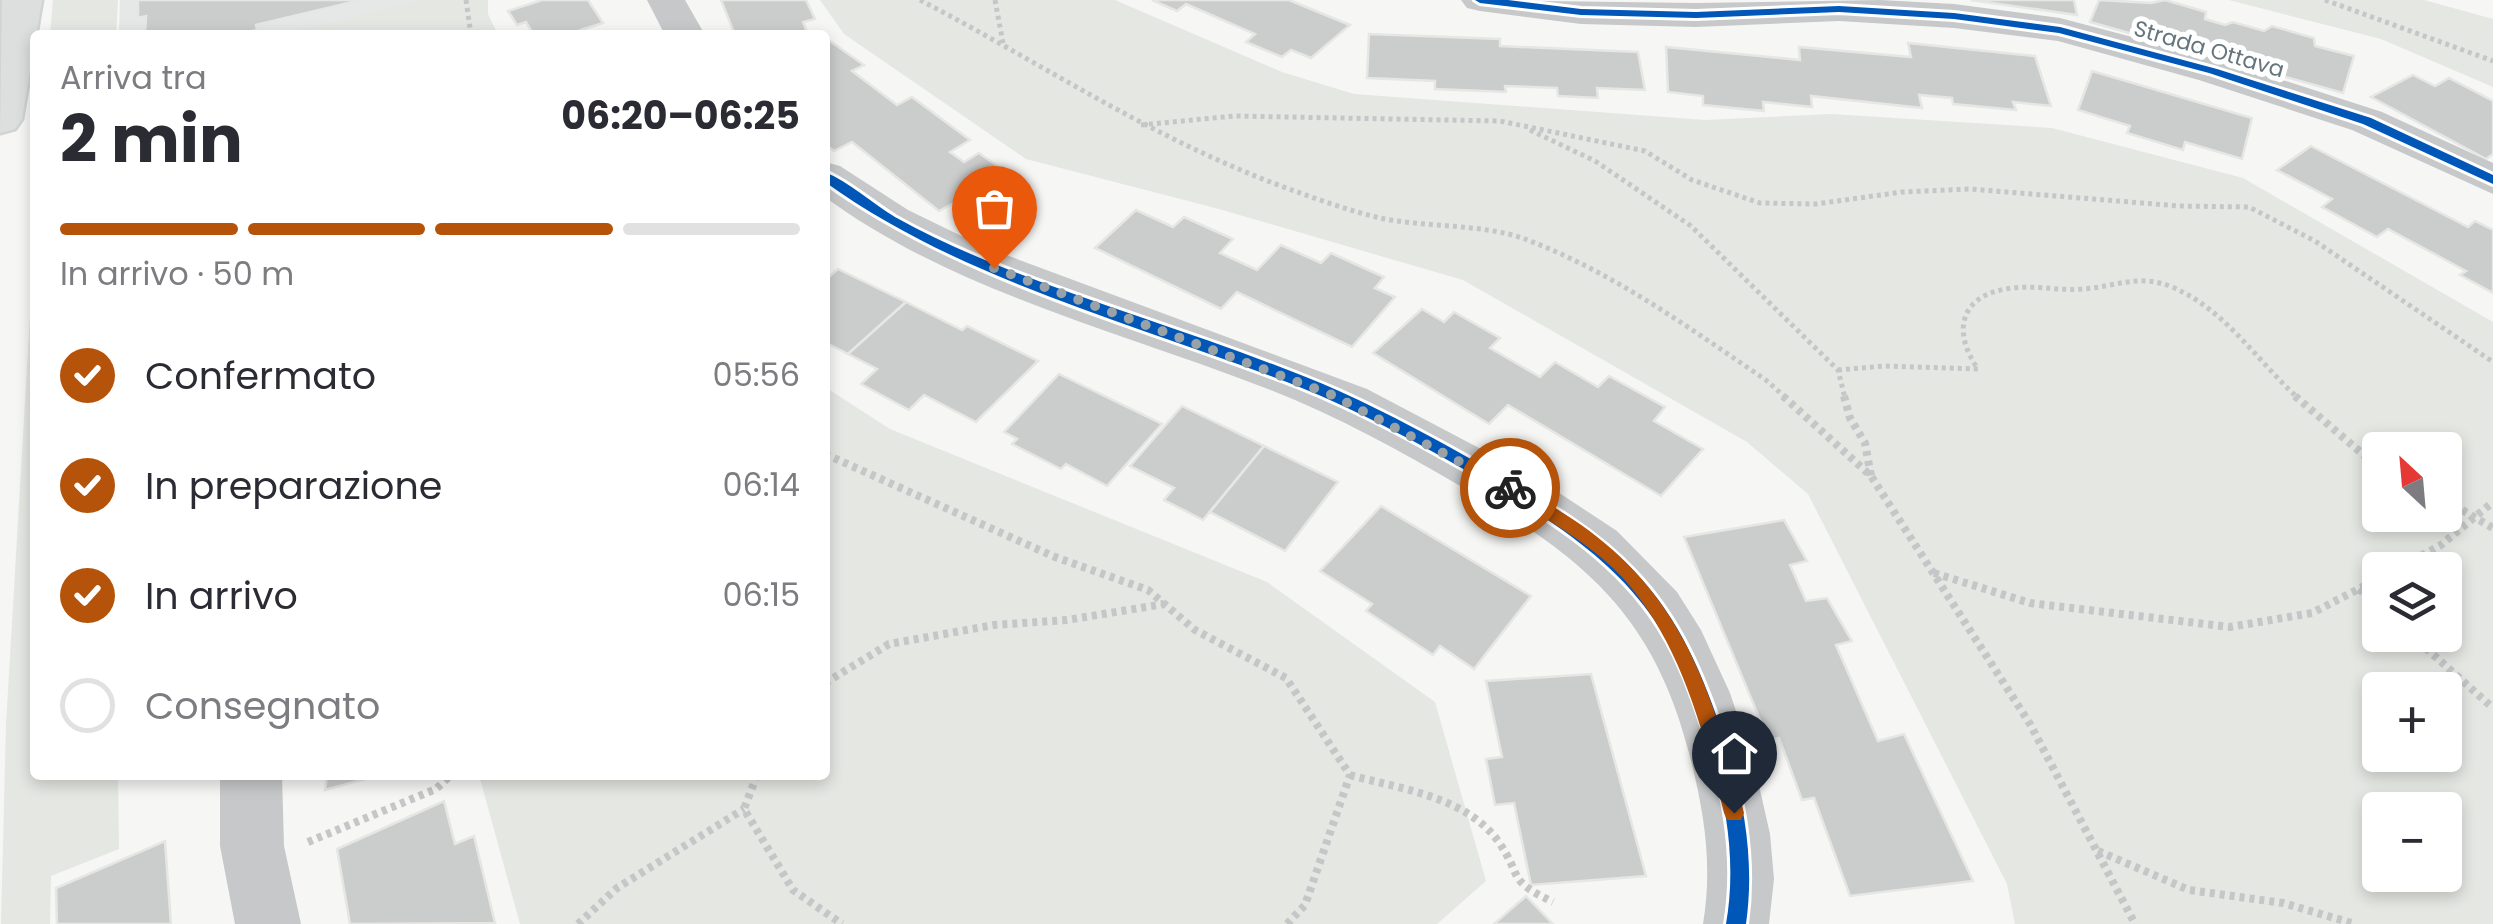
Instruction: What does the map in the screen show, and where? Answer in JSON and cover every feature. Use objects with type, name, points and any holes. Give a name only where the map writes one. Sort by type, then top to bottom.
[{"type":"main road","points":[[0,119],[22,0]]},
{"type":"street","points":[[666,0],[682,30]]},
{"type":"street","name":"Strada Ottava","points":[[1480,0],[1580,12],[1696,16],[1840,9],[1954,16],[2060,30],[2212,70],[2367,121],[2493,180]]},
{"type":"street","points":[[830,180],[942,246],[1029,283],[1332,395],[1523,495],[1591,540],[1626,570],[1656,606],[1708,711],[1742,851],[1736,924]]},
{"type":"street","points":[[251,780],[262,894]]},
{"type":"path","points":[[466,0],[470,30]]},
{"type":"path","points":[[920,0],[1005,44],[1046,74],[1140,125],[1287,188],[1376,217],[1522,238],[1628,286],[1766,380],[1872,476],[2030,724],[2135,924]]},
{"type":"path","points":[[996,0],[1005,44]]},
{"type":"path","points":[[2326,0],[2493,61]]},
{"type":"path","points":[[1140,125],[1234,116],[1500,121],[1646,150],[1692,180],[1760,203],[1816,204],[1902,192],[1970,189],[2180,206],[2250,206],[2316,241],[2493,362]]},
{"type":"path","points":[[1520,125],[1595,161],[1691,226],[1838,370],[1850,418],[1866,443],[1872,476]]},
{"type":"path","points":[[1838,370],[1884,366],[1978,369],[1962,342],[1962,319],[1974,304],[1998,289],[2037,284],[2087,289],[2121,278],[2152,279],[2184,292],[2210,312],[2297,397],[2331,424],[2362,459]]},
{"type":"path","points":[[830,456],[1055,557],[1148,590],[1196,630],[1286,678],[1350,775],[1457,805],[1497,840],[1520,886],[1553,902]]},
{"type":"path","points":[[2428,552],[2493,502]]},
{"type":"path","points":[[2462,508],[2493,528]]},
{"type":"path","points":[[1932,572],[2030,602],[2230,626],[2312,613],[2362,587]]},
{"type":"path","points":[[2359,588],[2362,591]]},
{"type":"path","points":[[830,680],[889,644],[994,625],[1067,620],[1164,604]]},
{"type":"path","points":[[2430,652],[2493,708]]},
{"type":"path","points":[[1287,924],[1305,904],[1350,775]]},
{"type":"path","points":[[262,894],[446,780]]},
{"type":"path","points":[[578,924],[617,888],[744,809],[756,780]]},
{"type":"path","points":[[744,809],[793,890],[842,924]]},
{"type":"path","points":[[2097,851],[2189,890],[2283,903],[2355,924]]},
{"type":"shaded area","points":[[53,0],[118,0],[116,30],[50,30]]},
{"type":"shaded area","points":[[120,0],[424,0],[424,30],[119,30]]},
{"type":"shaded area","points":[[424,0],[488,0],[488,14],[496,30],[300,30]]},
{"type":"shaded area","points":[[820,0],[1115,0],[1282,72],[1354,94],[1705,120],[1831,114],[2052,128],[2243,178],[2493,322],[2493,924],[2015,924],[2007,884],[1808,494],[1747,442],[1463,280],[1219,209],[1026,159],[844,34]]},
{"type":"shaded area","points":[[2229,0],[2424,0],[2493,19],[2493,87],[2381,39]]},
{"type":"shaded area","points":[[30,316],[30,780],[118,780],[119,849],[51,876],[50,924],[1,924],[6,725]]},
{"type":"shaded area","points":[[830,390],[890,429],[1267,582],[1435,702],[1486,881],[1437,924],[520,924],[480,780],[830,780]]},
{"type":"building","points":[[138,0],[361,0],[256,25],[257,30],[145,30],[146,16],[138,18]]},
{"type":"building","points":[[542,0],[588,0],[603,23],[581,30],[531,30],[526,22],[517,25],[508,11]]},
{"type":"building","points":[[721,0],[806,0],[815,19],[803,22],[806,30],[733,30]]},
{"type":"building","points":[[1152,0],[1289,0],[1350,25],[1311,58],[1291,50],[1282,57],[1246,42],[1255,34],[1186,4],[1177,11]]},
{"type":"building","points":[[1971,0],[2074,0],[2077,15]]},
{"type":"building","points":[[2099,0],[2165,0],[2206,12],[2205,19],[2225,25],[2233,22],[2264,31],[2272,26],[2314,38],[2315,46],[2354,56],[2343,93],[2090,22]]},
{"type":"building","points":[[1369,34],[1500,39],[1500,46],[1638,52],[1645,90],[1597,88],[1598,98],[1558,96],[1557,88],[1505,86],[1506,92],[1435,89],[1435,81],[1367,78]]},
{"type":"building","points":[[830,41],[864,65],[852,71],[897,105],[912,97],[970,140],[950,152],[964,162],[979,153],[1007,173],[939,211],[852,142],[834,151],[830,148]]},
{"type":"building","points":[[1908,43],[2035,56],[2051,106],[2013,102],[2016,110],[1953,104],[1952,98],[1919,95],[1922,108],[1811,96],[1812,107],[1763,102],[1764,111],[1703,105],[1703,96],[1668,92],[1666,47],[1800,60],[1799,47],[1911,57]]},
{"type":"building","points":[[2092,71],[2252,118],[2242,159],[2185,142],[2183,150],[2127,133],[2130,126],[2078,110]]},
{"type":"building","points":[[2413,75],[2435,86],[2449,78],[2493,101],[2493,154],[2486,159],[2371,97]]},
{"type":"building","points":[[2311,146],[2468,227],[2475,221],[2493,230],[2493,293],[2460,275],[2466,271],[2388,229],[2377,237],[2322,207],[2332,199],[2277,170]]},
{"type":"building","points":[[1136,210],[1173,227],[1184,217],[1233,239],[1220,253],[1257,270],[1281,245],[1321,263],[1331,253],[1384,277],[1375,288],[1395,297],[1352,347],[1237,292],[1221,309],[1095,248]]},
{"type":"building","points":[[838,269],[906,302],[848,354],[830,345],[830,276]]},
{"type":"building","points":[[906,302],[1038,361],[976,422],[924,395],[909,410],[861,384],[877,369],[848,354]]},
{"type":"building","points":[[1422,309],[1444,322],[1454,312],[1500,338],[1490,348],[1540,377],[1555,362],[1598,387],[1609,376],[1665,407],[1654,421],[1703,449],[1661,496],[1508,405],[1489,424],[1373,353]]},
{"type":"building","points":[[1059,374],[1162,424],[1107,486],[1066,464],[1061,469],[1012,444],[1017,439],[1004,432]]},
{"type":"building","points":[[1182,406],[1264,446],[1203,520],[1164,500],[1174,488],[1130,466]]},
{"type":"building","points":[[1264,446],[1338,482],[1285,551],[1210,512]]},
{"type":"building","points":[[1381,506],[1531,596],[1474,669],[1440,646],[1433,655],[1366,611],[1372,604],[1320,571]]},
{"type":"building","points":[[1784,520],[1807,561],[1790,565],[1806,601],[1827,598],[1852,641],[1836,645],[1878,741],[1904,734],[1973,881],[1850,896],[1814,798],[1802,800],[1779,738],[1768,739],[1684,537]]},
{"type":"building","points":[[1591,674],[1646,876],[1531,885],[1514,803],[1495,805],[1486,759],[1502,757],[1486,681]]},
{"type":"building","points":[[326,780],[362,780],[325,790]]},
{"type":"building","points":[[444,801],[455,844],[474,836],[495,923],[350,924],[337,849]]},
{"type":"building","points":[[165,841],[171,924],[57,924],[56,888]]},
{"type":"building","points":[[1526,896],[1553,924],[1494,924]]},
{"type":"cycle path","points":[[1480,0],[1581,12],[1696,15],[1839,9],[1954,16],[2060,30],[2213,71],[2367,121],[2493,180]]},
{"type":"cycle path","points":[[830,180],[892,221],[966,257],[1349,402],[1519,494],[1597,547],[1629,576],[1657,610],[1701,693],[1724,768],[1738,834],[1741,879],[1736,924]]},
{"type":"way so far","points":[[994,268],[1332,395],[1510,488]]},
{"type":"route","points":[[1510,488],[1591,540],[1626,570],[1656,606],[1708,711],[1734,813]]}]
